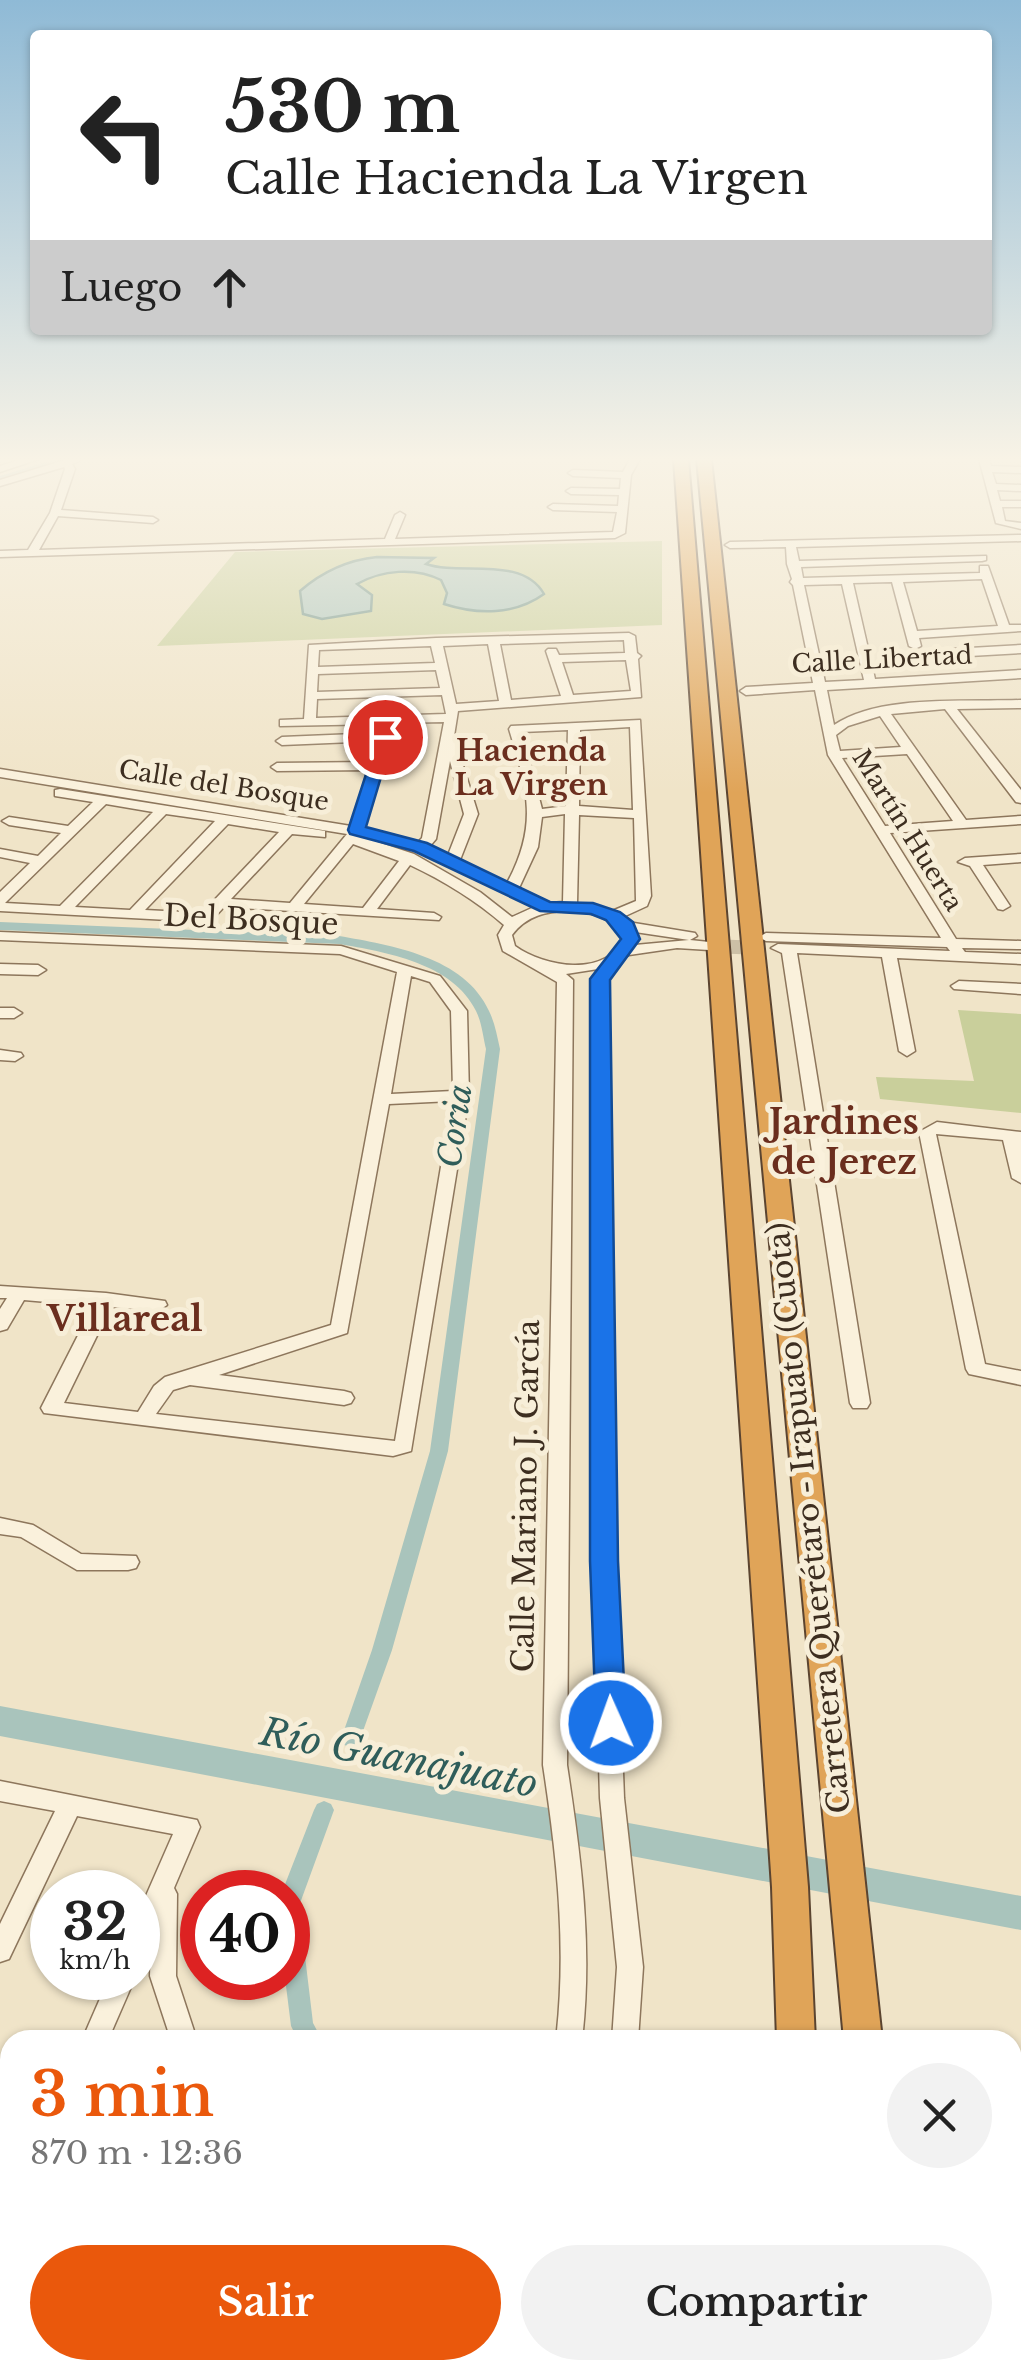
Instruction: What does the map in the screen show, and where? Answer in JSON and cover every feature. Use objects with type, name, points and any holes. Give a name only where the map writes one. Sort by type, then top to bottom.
[{"type":"highway","name":"Carretera Querétaro - Irapuato (Cuota)","points":[[689,570],[790,1886],[796,2030]]},
{"type":"highway","name":"Carretera Querétaro - Irapuato (Cuota)","points":[[715,570],[862,2030]]},
{"type":"street","name":"Martín Huerta","points":[[793,570],[817,683],[832,730],[834,755],[960,956]]},
{"type":"street","points":[[985,570],[1005,628]]},
{"type":"street","points":[[795,582],[987,576]]},
{"type":"street","points":[[896,579],[922,679]]},
{"type":"street","points":[[847,581],[870,682]]},
{"type":"street","points":[[912,634],[1021,628]]},
{"type":"street","points":[[284,723],[450,720],[506,702],[637,694],[635,656],[626,634],[313,647],[310,722]]},
{"type":"street","points":[[546,636],[568,698]]},
{"type":"street","points":[[493,639],[506,702]]},
{"type":"street","points":[[436,641],[471,814],[452,862]]},
{"type":"street","points":[[917,655],[1021,649]]},
{"type":"street","points":[[556,660],[635,656]]},
{"type":"street","points":[[312,671],[441,666]]},
{"type":"street","name":"Calle Libertad","points":[[746,691],[817,683],[1021,674]]},
{"type":"street","points":[[311,696],[446,691]]},
{"type":"street","points":[[825,708],[884,711],[1019,707]]},
{"type":"street","points":[[950,708],[1021,800]]},
{"type":"street","points":[[832,730],[884,711]]},
{"type":"street","points":[[884,711],[907,750],[962,824]]},
{"type":"street","points":[[296,905],[354,834],[389,720]]},
{"type":"street","points":[[368,910],[430,839],[450,720]]},
{"type":"street","points":[[510,891],[521,872],[540,813],[515,729],[636,723],[644,896],[642,904],[620,921]]},
{"type":"street","points":[[570,906],[574,726]]},
{"type":"street","points":[[282,741],[385,737]]},
{"type":"street","points":[[834,755],[907,750]]},
{"type":"street","points":[[277,767],[377,766]]},
{"type":"street","name":"Calle del Bosque","points":[[0,773],[354,834],[452,862],[546,907]]},
{"type":"street","name":"Calle del Bosque","points":[[0,783],[288,830],[354,834]]},
{"type":"street","points":[[2,897],[103,800]]},
{"type":"street","points":[[63,911],[162,810]]},
{"type":"street","points":[[540,813],[570,810],[641,814]]},
{"type":"street","points":[[9,820],[71,831]]},
{"type":"street","points":[[133,915],[224,820]]},
{"type":"street","points":[[881,830],[1021,820]]},
{"type":"street","points":[[2,897],[63,911],[206,918],[288,830]]},
{"type":"street","name":"Calle del Bosque","points":[[415,852],[480,896],[511,923]]},
{"type":"street","points":[[0,853],[39,860]]},
{"type":"street","points":[[1021,858],[969,862],[1002,902],[1021,900]]},
{"type":"street","points":[[222,903],[434,917]]},
{"type":"street","points":[[570,906],[708,942],[676,944],[577,969],[540,966],[508,948],[505,935],[511,923],[546,907],[570,906]]},
{"type":"street","points":[[620,921],[630,939],[600,979],[600,998],[604,1561],[612,1798],[630,1967],[626,2030]]},
{"type":"street","name":"Del Bosque","points":[[0,936],[341,950],[435,979],[459,1011],[461,1096],[404,1446],[393,1449],[144,1419]]},
{"type":"street","points":[[1021,945],[950,940],[766,942],[789,949],[1021,959]]},
{"type":"street","points":[[789,949],[860,1403]]},
{"type":"street","points":[[889,954],[907,1051]]},
{"type":"street","name":"Calle Mariano J. García","points":[[540,966],[565,980],[555,1765],[573,1879],[574,2003],[570,2030]]},
{"type":"street","points":[[106,1298],[52,1408],[144,1419],[159,1388],[172,1380],[190,1378],[340,1329],[405,968]]},
{"type":"street","points":[[0,969],[38,970]]},
{"type":"street","points":[[959,986],[1021,989]]},
{"type":"street","points":[[381,1099],[461,1096]]},
{"type":"street","points":[[1021,1178],[1016,1137],[937,1127],[927,1132],[976,1369],[1021,1378]]},
{"type":"street","points":[[0,1324],[9,1293],[158,1304]]},
{"type":"street","points":[[190,1378],[344,1398]]},
{"type":"street","points":[[0,1526],[26,1530],[77,1562],[128,1562]]},
{"type":"street","points":[[0,1791],[188,1826],[160,1892]]},
{"type":"street","points":[[0,1951],[70,1804]]},
{"type":"street","points":[[166,1878],[162,1976],[181,2030]]},
{"type":"street","points":[[99,2030],[112,2000]]},
{"type":"green space","points":[[220,570],[662,570],[662,625],[157,646]]},
{"type":"green space","points":[[958,1010],[1021,1014],[1021,1113],[880,1099],[876,1077],[974,1081]]},
{"type":"water","points":[[499,570],[521,575],[544,594],[509,609],[470,610],[444,604],[447,593],[441,580],[399,572],[357,584],[372,595],[371,611],[322,619],[303,614],[300,591],[327,572]]},
{"type":"waterway","name":"Coria","points":[[0,926],[358,943],[434,966],[466,989],[482,1009],[493,1049],[439,1451],[382,1650],[351,1739]]},
{"type":"waterway","name":"Río Guanajuato","points":[[0,1721],[1021,1913]]},
{"type":"waterway","name":"Coria","points":[[305,2030],[288,1906],[324,1810]]},
{"type":"tunnel","points":[[709,946],[767,948]]},
{"type":"district","name":"Hacienda La Virgen","points":[[531,768]]},
{"type":"district","name":"Jardines de Jerez","points":[[844,1142]]},
{"type":"district","name":"Villareal","points":[[125,1319]]},
{"type":"route","points":[[385,737],[357,830],[421,847],[546,907],[593,909],[613,916],[626,926],[630,939],[625,951],[611,961],[600,979],[604,1561],[611,1723]]}]
